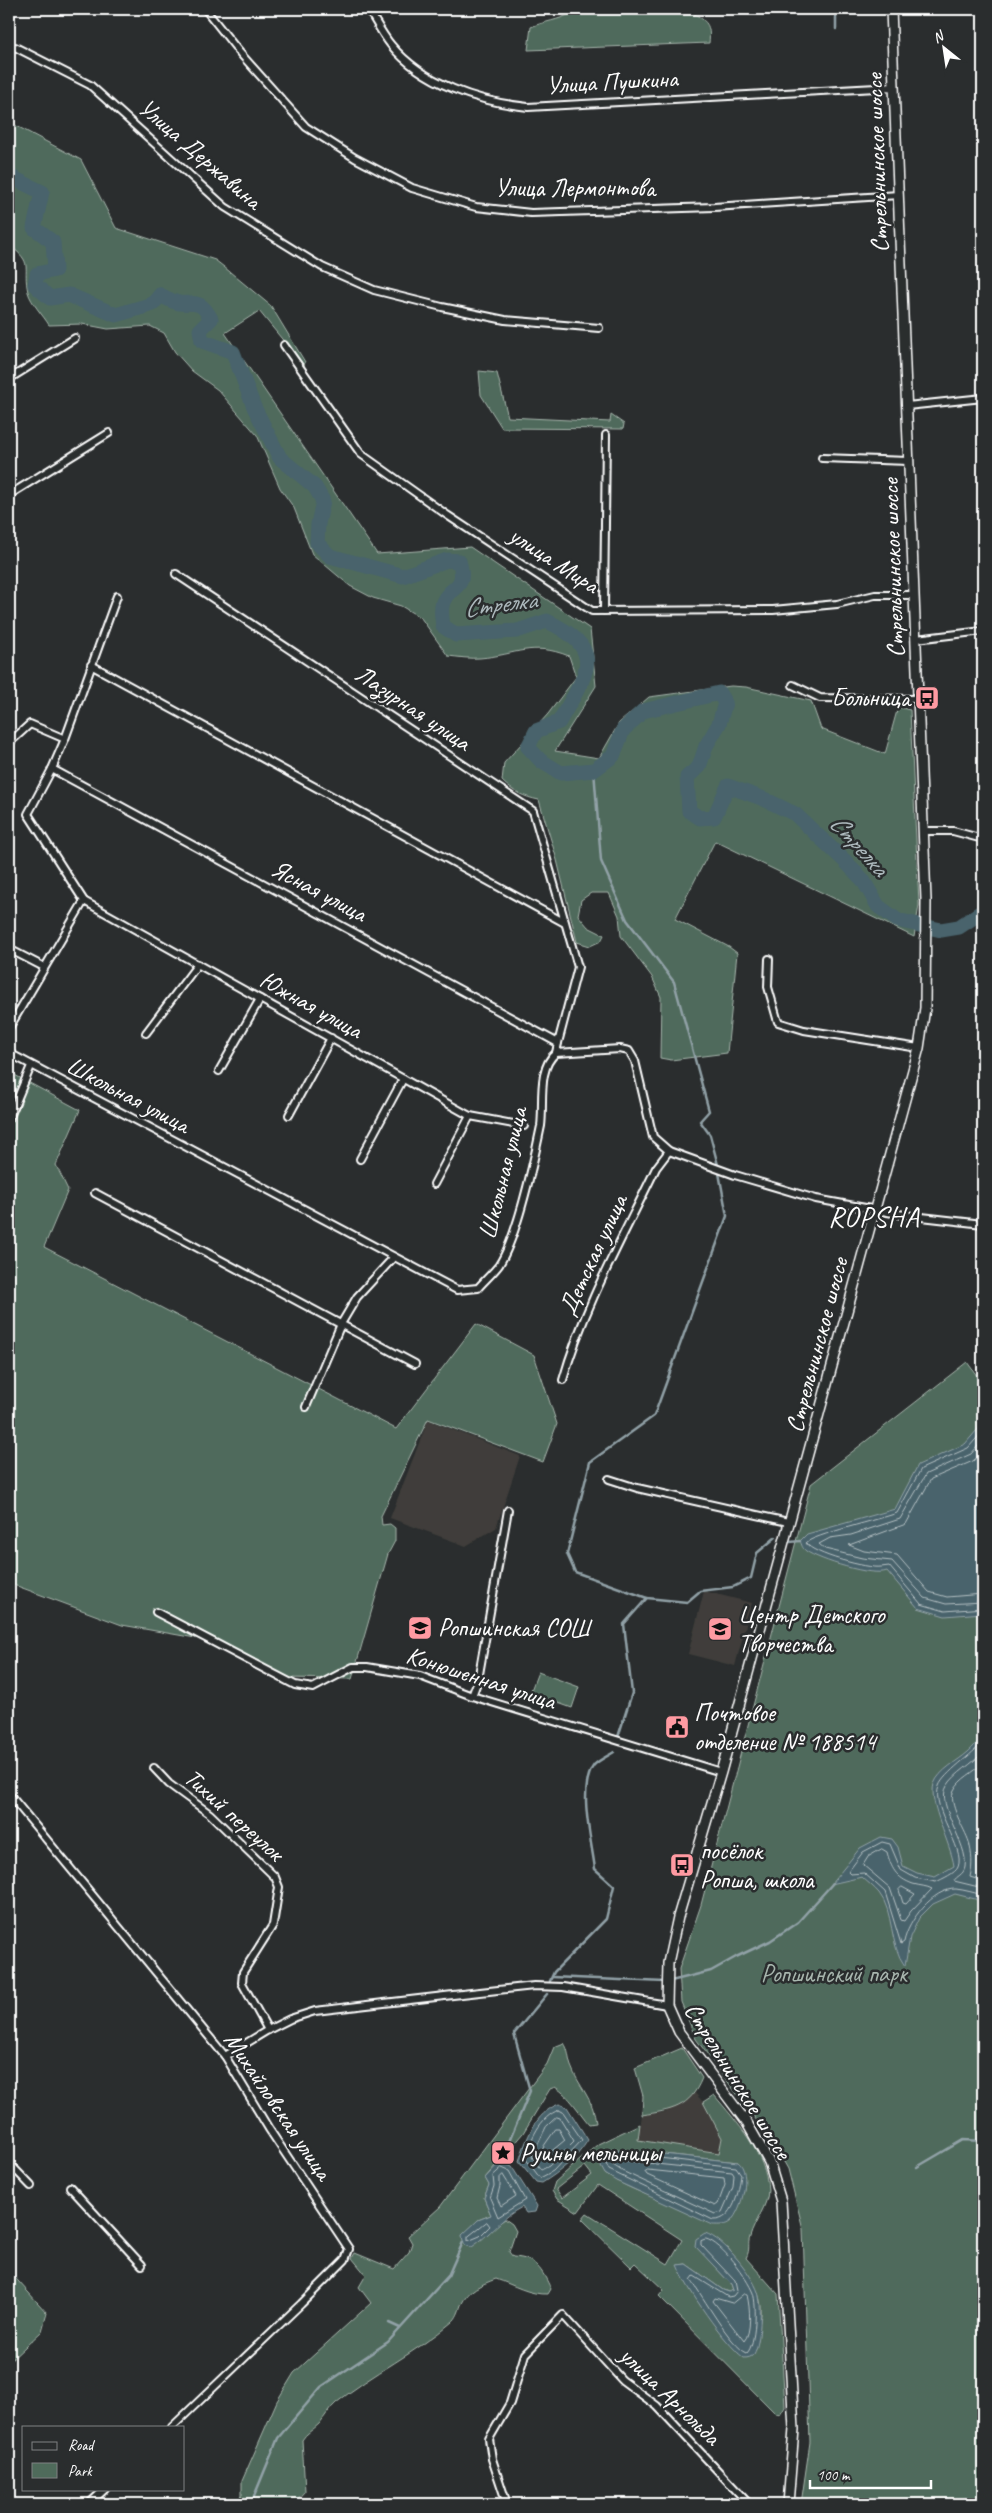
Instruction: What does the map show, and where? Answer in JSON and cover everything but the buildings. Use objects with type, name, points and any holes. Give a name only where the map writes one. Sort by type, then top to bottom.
[{"type":"main road","name":"Стрельнинское шоссе","points":[[788,2504],[794,2429],[781,2201],[770,2162],[747,2123],[678,2032],[668,2005],[668,1963],[678,1917],[720,1772],[919,1048],[925,1008],[927,957],[926,900],[891,9]]},
{"type":"street","name":"Улица Лермонтова","points":[[205,9],[240,53],[306,127],[356,158],[412,188],[476,207],[531,213],[714,207],[899,195]]},
{"type":"street","name":"Улица Пушкина","points":[[368,9],[391,45],[414,66],[440,82],[470,95],[503,104],[528,106],[895,87]]},
{"type":"street","name":"Улица Державина","points":[[15,47],[90,85],[225,207],[322,267],[374,290],[442,308],[506,320],[599,328]]},
{"type":"street","points":[[9,379],[74,338]]},
{"type":"street","name":"улица Мира","points":[[284,345],[361,454],[446,515],[592,611],[773,610],[837,604],[875,595],[914,595]]},
{"type":"street","points":[[907,406],[983,398]]},
{"type":"street","points":[[9,495],[109,433]]},
{"type":"street","points":[[604,612],[606,436]]},
{"type":"street","points":[[822,458],[909,461]]},
{"type":"street","name":"Лазурная улица","points":[[176,574],[532,811],[578,967],[558,1043]]},
{"type":"street","points":[[9,1028],[84,901],[28,814],[52,769],[65,739],[117,596]]},
{"type":"street","points":[[916,639],[983,631]]},
{"type":"street","points":[[91,665],[565,923]]},
{"type":"street","points":[[793,685],[820,698],[918,698]]},
{"type":"street","points":[[9,743],[30,724],[65,739]]},
{"type":"street","name":"Ясная улица","points":[[52,769],[558,1043]]},
{"type":"street","points":[[923,831],[953,831],[983,839]]},
{"type":"street","name":"Южная улица","points":[[84,901],[470,1116],[524,1126]]},
{"type":"street","points":[[9,949],[44,967]]},
{"type":"street","points":[[770,958],[768,987],[778,1022],[804,1030],[919,1048]]},
{"type":"street","points":[[146,1033],[198,964]]},
{"type":"street","points":[[219,1071],[260,999]]},
{"type":"street","points":[[289,1115],[331,1038]]},
{"type":"street","points":[[558,1043],[556,1053],[620,1049],[629,1052],[635,1061],[653,1137],[669,1151],[735,1175],[816,1200],[904,1215],[983,1224]]},
{"type":"street","name":"Школьная улица","points":[[9,1053],[457,1290],[478,1288],[499,1265],[519,1212],[541,1125],[545,1074],[549,1059],[556,1053]]},
{"type":"street","points":[[9,1119],[31,1066]]},
{"type":"street","points":[[360,1159],[403,1079]]},
{"type":"street","points":[[434,1184],[470,1116]]},
{"type":"street","name":"Детская улица","points":[[563,1380],[572,1347],[590,1306],[656,1168],[669,1151]]},
{"type":"street","points":[[94,1193],[415,1364]]},
{"type":"street","points":[[306,1407],[341,1324],[357,1297],[394,1257]]},
{"type":"street","points":[[609,1479],[637,1488],[788,1522]]},
{"type":"street","points":[[472,1696],[478,1680],[508,1510]]},
{"type":"street","name":"Конюшенная улица","points":[[156,1612],[295,1685],[305,1688],[313,1688],[353,1667],[368,1667],[420,1676],[472,1696],[720,1772]]},
{"type":"street","name":"Тихий переулок","points":[[154,1768],[169,1784],[210,1814],[275,1877],[279,1887],[273,1925],[243,1972],[242,1983],[268,2030]]},
{"type":"street","name":"Михайловская улица","points":[[9,1794],[225,2056],[269,2129],[347,2244],[348,2254],[301,2304],[173,2426]]},
{"type":"street","points":[[225,2056],[290,2019],[315,2012],[534,1986],[563,1987],[668,2005]]},
{"type":"street","points":[[9,2163],[31,2186]]},
{"type":"street","points":[[70,2187],[142,2266]]},
{"type":"street","name":"улица Арнольда","points":[[507,2504],[492,2458],[489,2439],[510,2404],[525,2354],[563,2315],[622,2380],[656,2406],[749,2504]]},
{"type":"street","points":[[89,2504],[104,2490]]},
{"type":"shaded area","points":[[428,1420],[520,1456],[496,1528],[466,1546],[390,1518]]},
{"type":"shaded area","name":"Центр Детского Творчества","points":[[704,1591],[752,1603],[735,1666],[688,1654]]},
{"type":"shaded area","points":[[695,2093],[703,2102],[722,2138],[719,2153],[638,2140],[642,2115],[665,2112]]},
{"type":"green space","points":[[569,9],[698,9],[692,12],[707,24],[709,43],[528,50],[531,27],[566,16],[571,13]]},
{"type":"green space","points":[[9,122],[81,160],[116,228],[215,260],[271,306],[305,362],[304,366],[259,311],[225,333],[377,554],[470,547],[590,629],[596,686],[555,751],[599,758],[619,723],[649,697],[731,686],[746,687],[811,701],[821,729],[885,754],[898,707],[910,710],[919,905],[914,937],[715,841],[675,919],[737,953],[727,1053],[671,1060],[660,1058],[661,997],[652,977],[621,936],[619,916],[609,893],[591,893],[581,900],[578,915],[588,927],[604,935],[601,941],[590,946],[577,942],[557,860],[539,800],[519,794],[502,781],[504,763],[548,714],[576,677],[569,656],[534,649],[480,658],[448,656],[421,618],[401,606],[373,598],[350,586],[312,554],[294,508],[280,488],[257,435],[218,390],[192,371],[175,352],[164,333],[150,326],[108,329],[82,324],[49,325],[34,305],[28,292],[25,261],[9,245]]},
{"type":"green space","points":[[479,371],[497,373],[508,417],[610,422],[611,415],[624,424],[623,429],[502,428],[481,395]]},
{"type":"green space","points":[[9,1072],[80,1110],[56,1165],[68,1190],[44,1247],[396,1429],[476,1324],[534,1355],[557,1424],[543,1462],[428,1419],[381,1516],[382,1525],[390,1524],[395,1528],[395,1541],[388,1554],[352,1679],[286,1678],[201,1639],[122,1625],[9,1583]]},
{"type":"green space","name":"Ропшинский парк","points":[[967,1362],[983,1384],[983,2504],[801,2504],[810,2442],[803,2229],[788,2169],[772,2141],[696,2039],[681,2002],[679,1969],[701,1905],[811,1484]]},
{"type":"green space","points":[[538,1672],[579,1687],[572,1708],[530,1693]]},
{"type":"green space","points":[[564,2043],[574,2073],[595,2114],[596,2123],[589,2124],[565,2095],[555,2087],[550,2089],[523,2133],[485,2178],[489,2185],[484,2198],[491,2215],[478,2220],[470,2229],[498,2224],[505,2219],[512,2224],[516,2231],[509,2252],[513,2257],[527,2260],[537,2266],[551,2289],[548,2294],[528,2291],[496,2279],[476,2288],[464,2300],[457,2316],[452,2322],[424,2344],[336,2403],[319,2424],[302,2440],[305,2491],[293,2504],[234,2504],[242,2495],[242,2481],[277,2401],[294,2373],[371,2303],[359,2287],[366,2275],[352,2258],[355,2253],[394,2269],[409,2252],[412,2243],[408,2236],[440,2207],[547,2064],[554,2047]]},
{"type":"green space","points":[[682,2048],[702,2078],[697,2088],[686,2102],[679,2106],[642,2115],[643,2096],[635,2068]]},
{"type":"green space","points":[[714,2095],[723,2105],[749,2139],[762,2164],[766,2177],[767,2196],[752,2231],[746,2258],[778,2294],[785,2407],[780,2415],[776,2414],[659,2296],[664,2290],[635,2263],[631,2267],[582,2219],[587,2213],[668,2264],[682,2240],[598,2185],[578,2212],[557,2199],[552,2191],[555,2182],[598,2144],[640,2124],[638,2140],[719,2153],[722,2138],[703,2102]],"holes":[[[616,2149],[738,2162],[744,2189],[731,2220],[698,2211],[650,2196],[605,2174],[608,2151]],[[585,2166],[592,2175],[562,2198],[556,2189]],[[696,2246],[728,2248],[747,2273],[757,2291],[760,2300],[760,2321],[754,2334],[739,2354],[682,2276],[678,2265],[686,2264],[723,2290],[730,2292],[733,2290],[731,2284]]]},
{"type":"green space","points":[[9,2271],[47,2313],[42,2331],[9,2362]]},
{"type":"water","points":[[983,1423],[983,1613],[945,1616],[918,1608],[887,1571],[870,1572],[846,1567],[822,1559],[804,1549],[800,1541],[807,1534],[895,1509],[918,1465],[965,1444]]},
{"type":"water","points":[[983,1735],[983,1901],[955,1894],[933,1904],[919,1918],[910,1937],[905,1966],[896,1948],[884,1900],[877,1891],[862,1877],[831,1884],[860,1848],[881,1837],[892,1839],[898,1847],[903,1866],[917,1873],[935,1877],[954,1866],[934,1802],[934,1784],[940,1774],[970,1750]]},
{"type":"water","points":[[559,2104],[567,2107],[588,2140],[579,2153],[562,2169],[542,2183],[536,2182],[519,2161],[533,2127],[544,2113]]},
{"type":"water","points":[[616,2149],[738,2162],[742,2167],[745,2182],[739,2208],[727,2224],[712,2225],[616,2181],[605,2174],[600,2165],[608,2151]]},
{"type":"water","points":[[501,2161],[512,2167],[537,2206],[535,2212],[526,2213],[522,2207],[508,2216],[472,2247],[467,2246],[463,2242],[462,2235],[478,2220],[491,2215],[484,2198],[489,2185],[485,2178]]},
{"type":"water","points":[[705,2233],[729,2250],[744,2267],[758,2292],[760,2305],[759,2333],[754,2354],[750,2357],[744,2358],[716,2328],[697,2301],[677,2265],[686,2264],[723,2290],[729,2292],[733,2290],[731,2284],[695,2246],[696,2239]]},
{"type":"waterway","points":[[836,9],[836,29]]},
{"type":"waterway","name":"Стрелка","points":[[9,176],[42,192],[34,228],[53,242],[55,270],[37,274],[35,285],[50,298],[69,295],[116,315],[153,304],[160,295],[177,302],[198,304],[204,309],[211,319],[200,330],[202,341],[233,352],[254,407],[280,458],[315,487],[323,501],[318,524],[317,543],[330,556],[403,576],[447,560],[459,561],[461,570],[460,582],[446,596],[441,611],[443,626],[456,635],[517,631],[547,621],[567,632],[579,643],[585,654],[586,665],[577,691],[559,722],[536,731],[528,747],[541,761],[561,773],[594,770],[613,756],[623,730],[643,711],[719,693],[725,703],[719,724],[706,746],[699,767],[687,777],[689,811],[700,818],[714,817],[728,786],[764,799],[795,814],[863,880],[878,906],[897,920],[941,930],[959,927],[983,911]]},
{"type":"waterway","points":[[594,770],[601,861],[627,920],[674,982],[709,1111],[700,1121],[710,1135],[718,1165]]},
{"type":"waterway","points":[[618,1737],[632,1693],[624,1624],[647,1598],[575,1572],[567,1554],[590,1462],[654,1416],[727,1216],[719,1173]]},
{"type":"waterway","points":[[647,1598],[687,1602],[700,1591],[733,1587],[751,1578],[757,1553],[776,1537]]},
{"type":"waterway","points":[[790,1542],[800,1541]]},
{"type":"waterway","points":[[550,1981],[554,1972],[606,1919],[614,1886],[595,1869],[586,1801],[589,1775],[594,1765],[614,1752]]},
{"type":"waterway","points":[[671,1981],[711,1971],[770,1941],[798,1922],[833,1883]]},
{"type":"waterway","points":[[552,1977],[665,1982]]},
{"type":"waterway","points":[[501,2161],[530,2091],[514,2034],[547,1994]]},
{"type":"waterway","points":[[917,2167],[963,2140],[983,2141]]},
{"type":"waterway","points":[[247,2504],[253,2499],[278,2438],[321,2387],[388,2342],[448,2276],[463,2242]]},
{"type":"waterway","points":[[389,2323],[400,2328]]},
{"type":"place","name":"Больница","points":[[927,698]]},
{"type":"place","name":"Ропшинская СОШ","points":[[420,1628]]},
{"type":"place","name":"Центр Детского Творчества","points":[[720,1629]]},
{"type":"place","name":"Почтовое отделение № 188514","points":[[677,1727]]},
{"type":"place","name":"посёлок Ропша, школа","points":[[682,1865]]},
{"type":"place","name":"Руины мельницы","points":[[503,2153]]},
{"type":"district","name":"ROPSHA","points":[[874,1216]]}]
